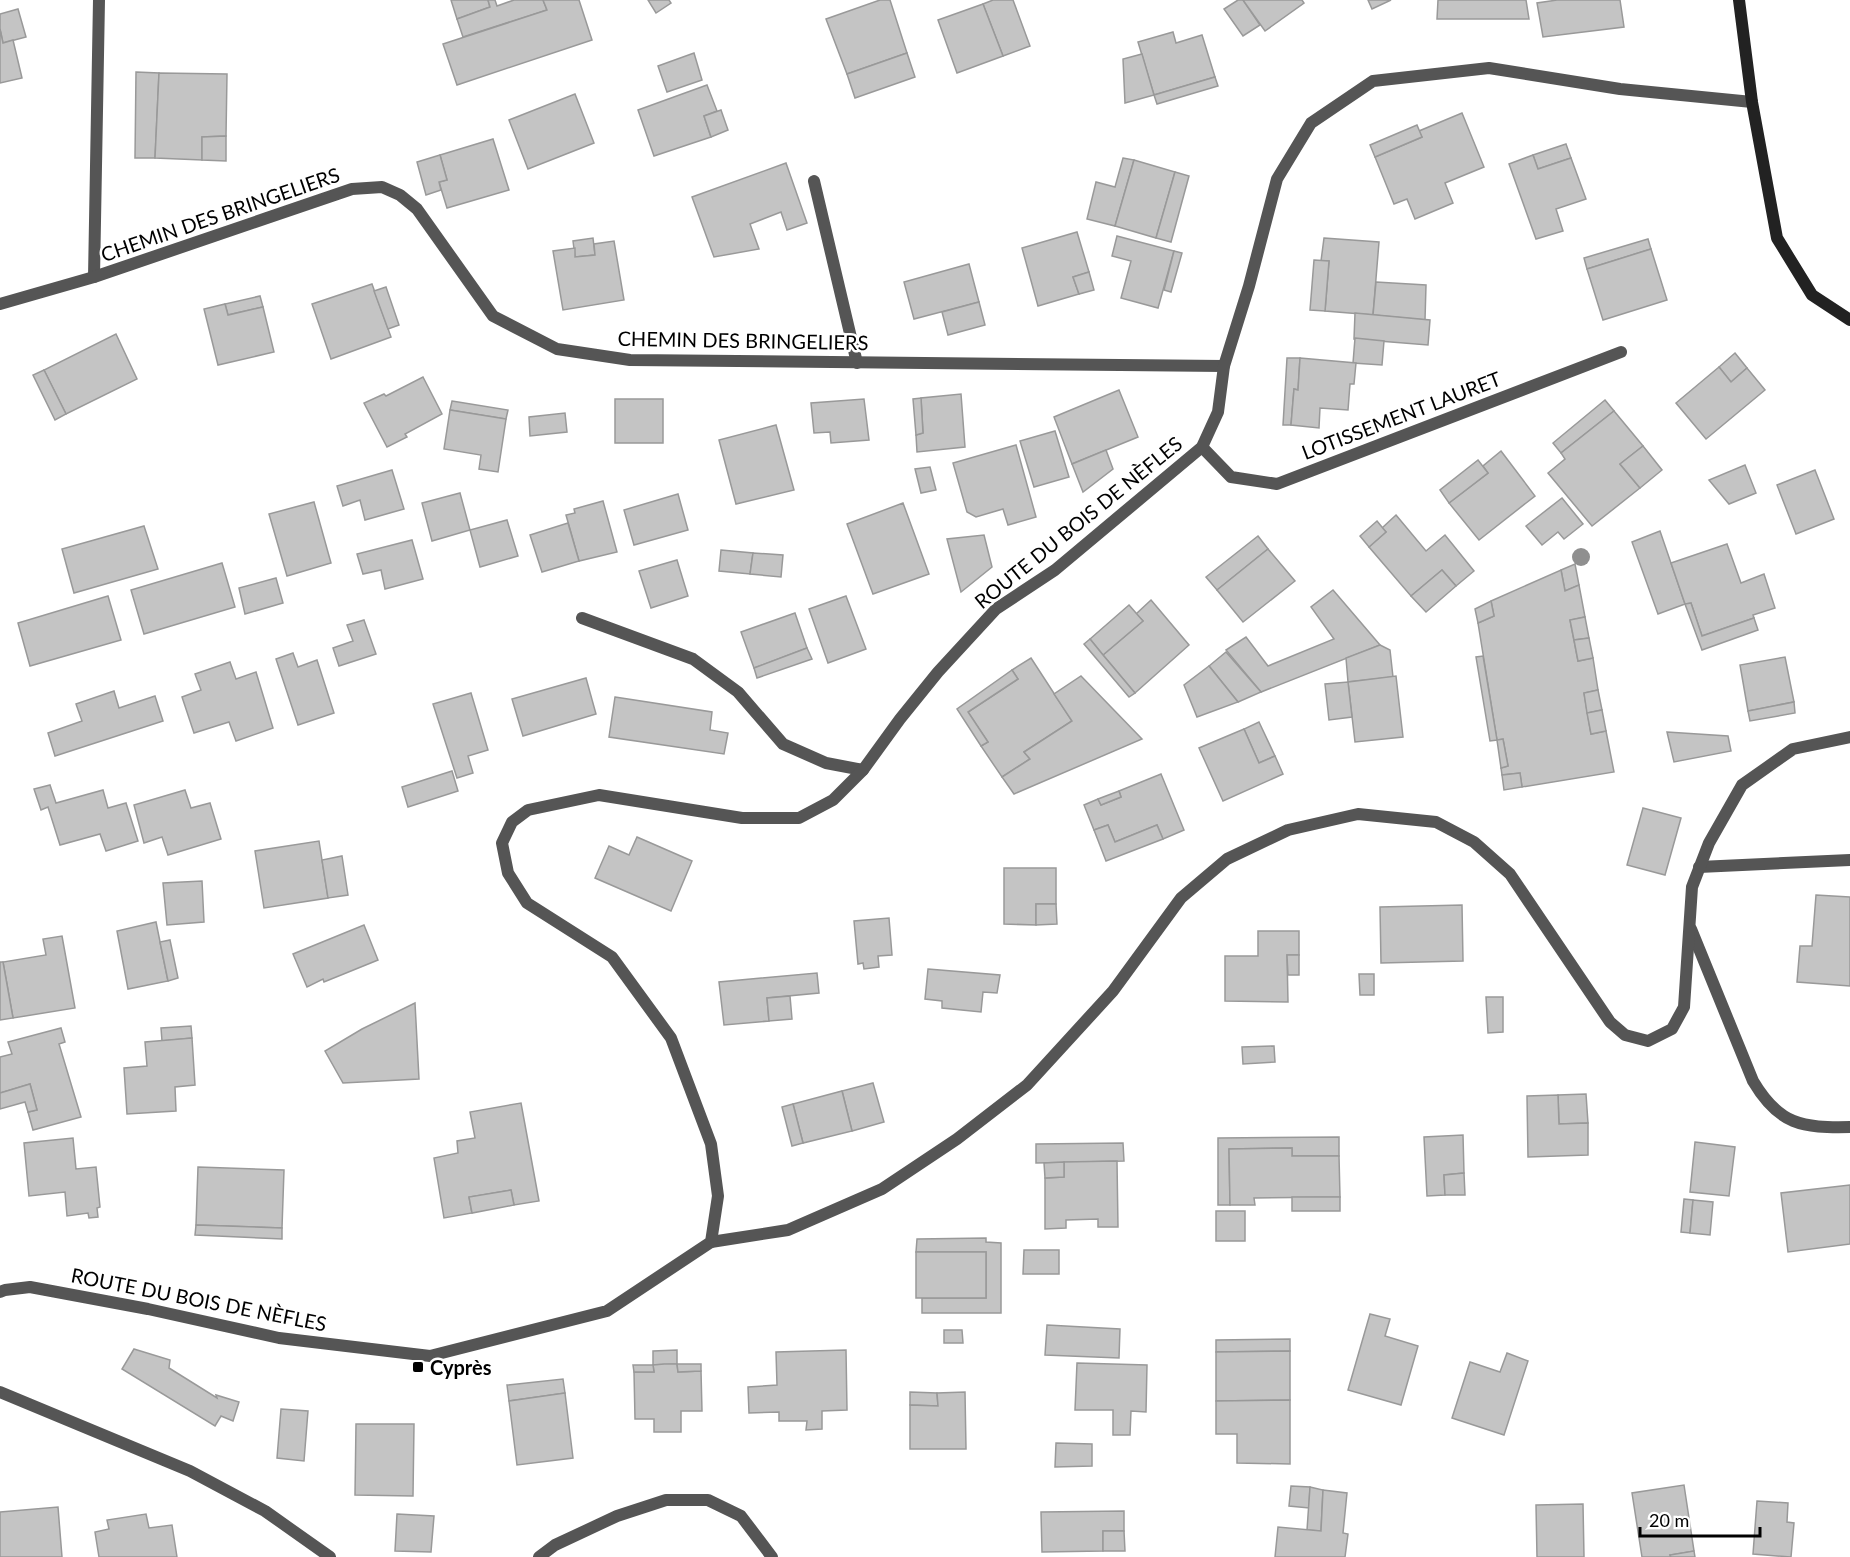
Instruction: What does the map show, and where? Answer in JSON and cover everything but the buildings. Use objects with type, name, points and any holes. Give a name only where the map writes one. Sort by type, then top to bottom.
[{"type":"main road","points":[[1739,0],[1752,102],[1777,238],[1812,295],[1850,320]]},
{"type":"street","name":"CHEMIN DES BRINGELIERS","points":[[94,277],[99,0]]},
{"type":"street","name":"ROUTE DU BOIS DE NÈFLES","points":[[0,1292],[30,1287],[148,1309],[279,1338],[430,1356],[607,1311],[711,1242],[718,1196],[711,1144],[671,1038],[612,957],[527,903],[508,873],[502,843],[512,822],[528,810],[599,795],[742,818],[799,818],[833,800],[863,770],[938,672],[996,609],[1056,570],[1202,447],[1218,412],[1224,366],[1249,286],[1277,179],[1311,123],[1373,81],[1489,68],[1620,89],[1752,102]]},
{"type":"street","points":[[814,181],[857,363]]},
{"type":"street","name":"CHEMIN DES BRINGELIERS","points":[[0,304],[94,277],[352,189],[382,187],[400,195],[417,208],[493,316],[557,349],[630,360],[1224,366]]},
{"type":"street","name":"LOTISSEMENT LAURET","points":[[1202,447],[1231,477],[1277,484],[1621,352]]},
{"type":"street","points":[[582,618],[693,659],[738,692],[783,744],[826,763],[863,770]]},
{"type":"street","points":[[711,1242],[788,1230],[882,1189],[957,1139],[1027,1085],[1113,991],[1181,897],[1227,859],[1288,830],[1358,814],[1436,822],[1474,842],[1510,874],[1610,1022],[1625,1035],[1648,1041],[1672,1029],[1684,1007],[1692,887],[1709,843],[1742,785],[1793,749],[1850,736]]},
{"type":"street","points":[[1699,867],[1850,860]]},
{"type":"street","points":[[1689,925],[1753,1081],[1764,1101],[1784,1117],[1806,1125],[1850,1127]]},
{"type":"street","points":[[0,1392],[190,1471],[265,1511],[330,1557]]},
{"type":"street","points":[[539,1557],[555,1545],[617,1516],[666,1500],[708,1500],[741,1516],[772,1557]]},
{"type":"place","name":"Cyprès","points":[[418,1367]]}]
